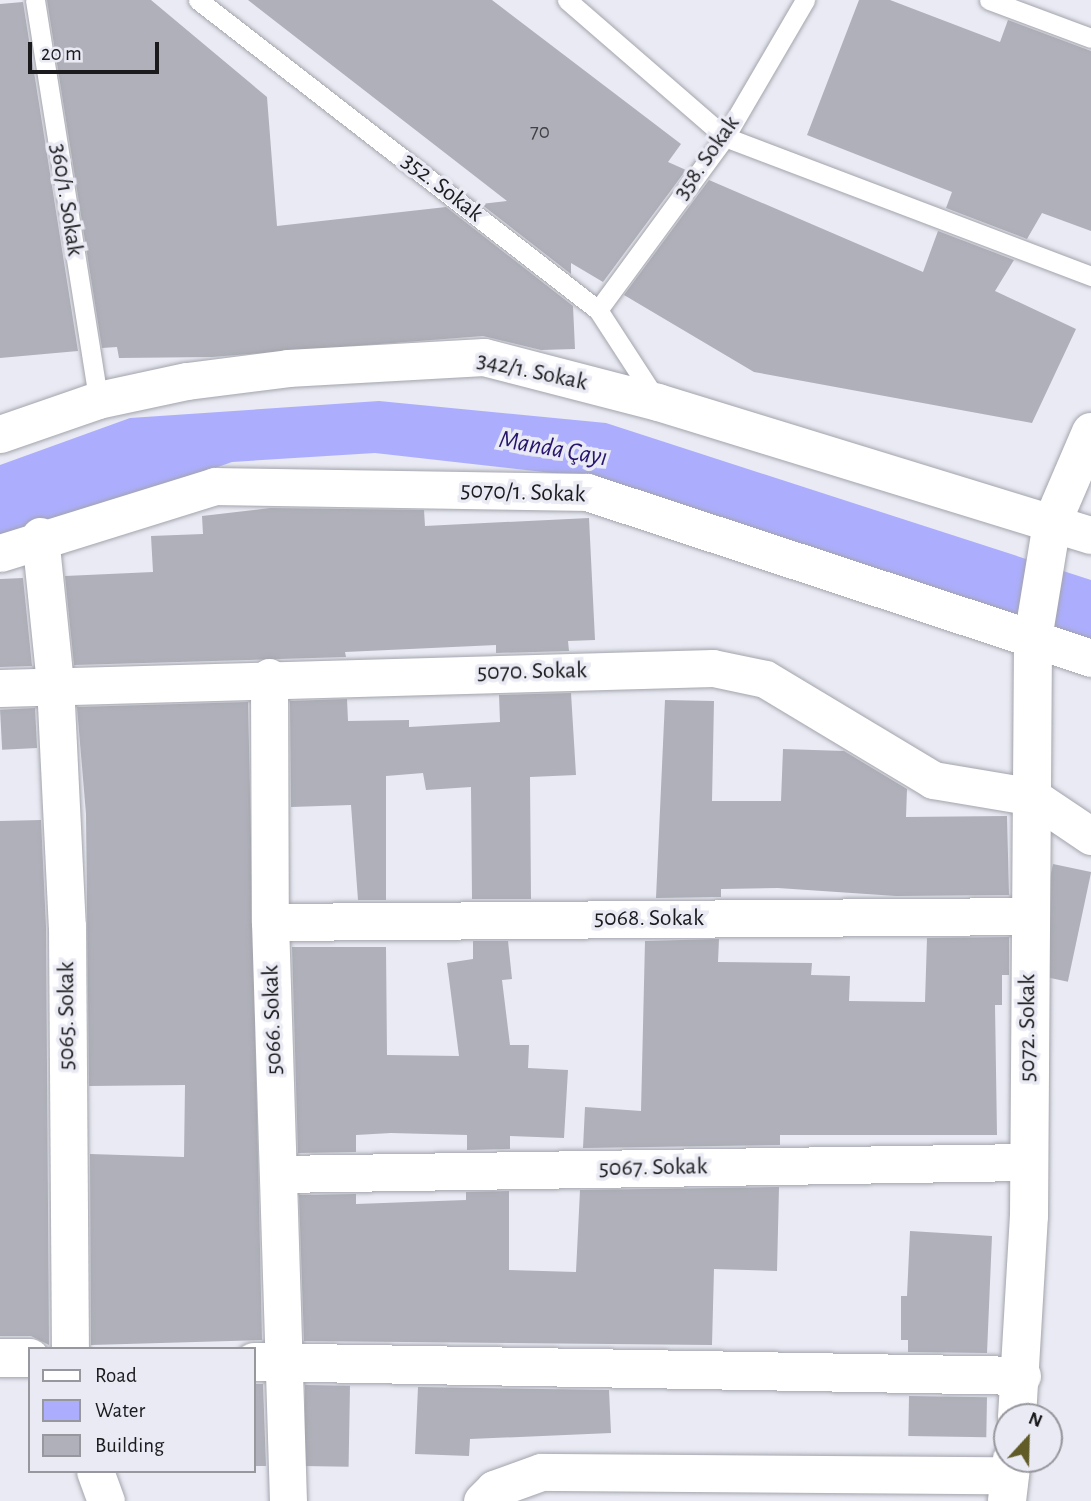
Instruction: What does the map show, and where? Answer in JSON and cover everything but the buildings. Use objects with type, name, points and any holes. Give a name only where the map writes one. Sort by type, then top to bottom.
[{"type":"street","name":"342/1. Sokak","points":[[0,434],[98,400],[288,368],[484,357],[658,402],[1091,536]]},
{"type":"street","name":"5072. Sokak","points":[[1019,1403],[1022,1376],[1027,1162],[1033,639],[1052,523],[1091,432]]},
{"type":"street","name":"5070/1. Sokak","points":[[0,553],[40,536],[215,486],[587,492],[1033,639]]},
{"type":"street","name":"5065. Sokak","points":[[40,536],[55,684],[67,933],[70,1347]]},
{"type":"street","points":[[1033,639],[1091,658]]},
{"type":"street","name":"5070. Sokak","points":[[0,688],[270,677],[713,668],[765,679],[933,780],[1033,797]]},
{"type":"street","name":"5066. Sokak","points":[[270,677],[270,922],[279,1174],[270,1363],[288,1501]]},
{"type":"street","points":[[1033,797],[1091,836]]},
{"type":"street","name":"5068. Sokak","points":[[270,922],[1029,916]]},
{"type":"street","name":"5067. Sokak","points":[[279,1174],[1027,1162]]},
{"type":"street","points":[[0,1358],[28,1357]]},
{"type":"street","points":[[270,1363],[1022,1376]]},
{"type":"street","points":[[482,1501],[494,1489],[541,1472],[1009,1478]]},
{"type":"street","points":[[96,1473],[106,1501]]},
{"type":"lane","name":"360/1. Sokak","points":[[34,0],[98,400]]},
{"type":"lane","name":"352. Sokak","points":[[198,0],[598,310],[658,402]]},
{"type":"lane","points":[[567,0],[586,7],[725,137],[1091,276]]},
{"type":"lane","name":"358. Sokak","points":[[598,310],[725,137],[805,0]]},
{"type":"lane","points":[[989,0],[1091,38]]},
{"type":"water","name":"Manda Çayı","points":[[379,401],[606,423],[1091,580],[1091,642],[579,476],[375,453],[232,462],[0,544],[0,465],[130,418]]}]
